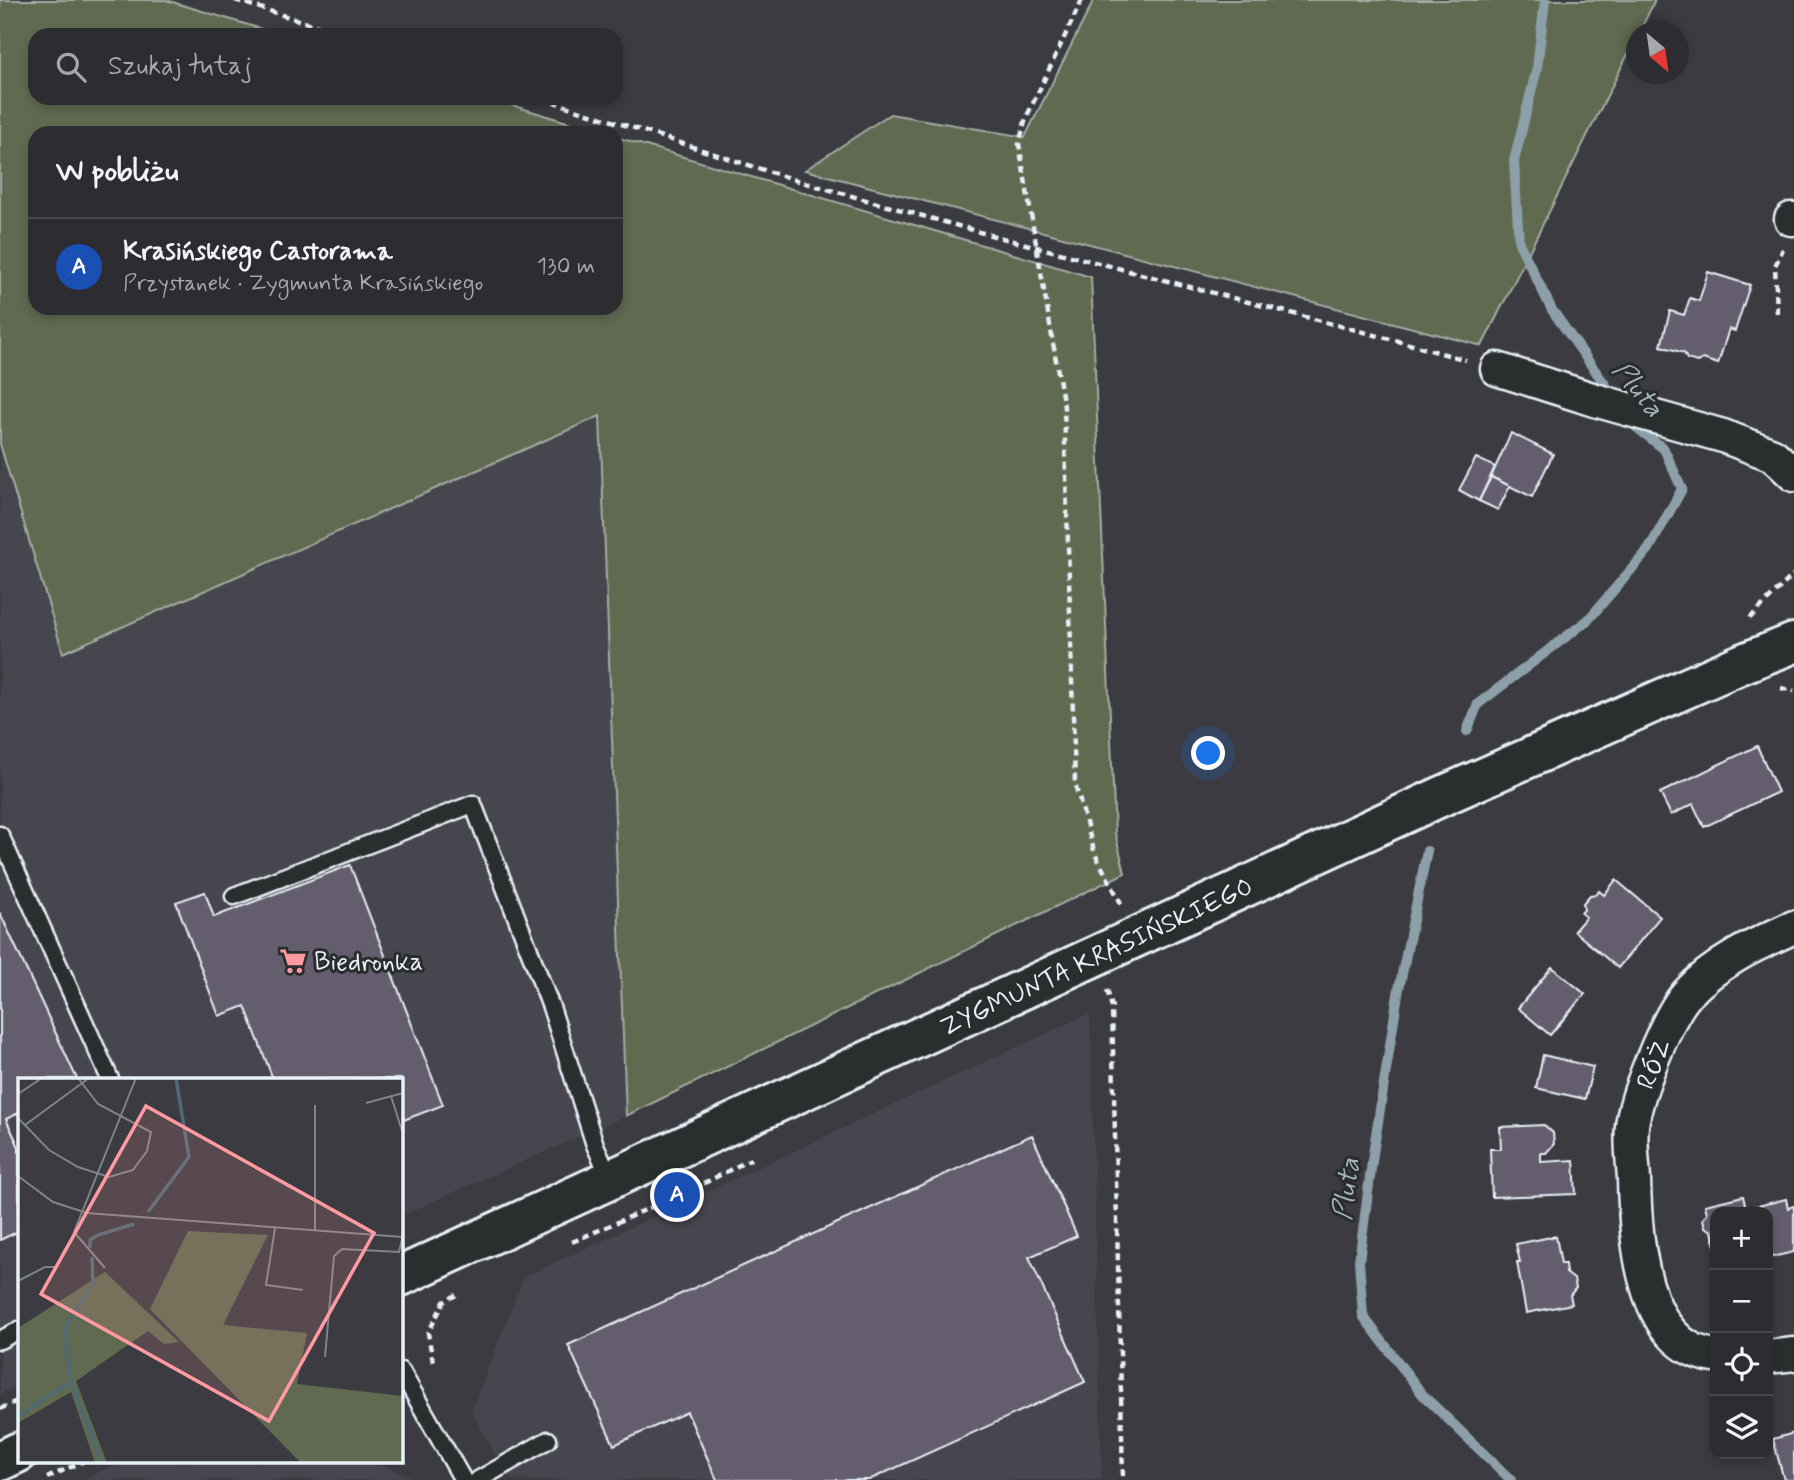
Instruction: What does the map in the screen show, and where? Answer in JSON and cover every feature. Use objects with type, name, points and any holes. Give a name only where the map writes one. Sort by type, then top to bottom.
[{"type":"street","points":[[1497,369],[1723,436],[1773,455],[1794,475]]},
{"type":"street","name":"ZYGMUNTA KRASIŃSKIEGO","points":[[402,1276],[1456,790],[1794,643]]},
{"type":"street","name":"RÓŻ","points":[[1710,1356],[1704,1355],[1678,1340],[1664,1323],[1649,1295],[1635,1216],[1632,1125],[1654,1052],[1686,995],[1725,961],[1794,927]]},
{"type":"street","points":[[1773,1356],[1794,1354]]},
{"type":"street","points":[[0,1461],[18,1452]]},
{"type":"lane","points":[[234,896],[473,804],[551,1007],[595,1145],[611,1180]]},
{"type":"lane","points":[[0,835],[110,1078]]},
{"type":"lane","points":[[0,1340],[18,1331]]},
{"type":"lane","points":[[402,1373],[463,1480]]},
{"type":"lane","points":[[478,1480],[548,1440]]},
{"type":"path","points":[[235,0],[323,28]]},
{"type":"path","points":[[1082,0],[1026,118],[1019,144],[1064,407],[1075,784],[1095,854],[1139,937]]},
{"type":"path","points":[[563,105],[792,178],[983,233],[1497,369]]},
{"type":"path","points":[[1777,313],[1775,266],[1793,219]]},
{"type":"path","points":[[1096,956],[1112,1007],[1123,1480]]},
{"type":"path","points":[[0,1409],[18,1400]]},
{"type":"path","points":[[43,1480],[82,1462]]},
{"type":"shaded area","points":[[600,415],[626,1116],[402,1216],[402,1078],[18,1078],[18,1386],[0,1394],[0,444],[63,653]]},
{"type":"shaded area","points":[[1090,1013],[1102,1480],[510,1480],[471,1411],[524,1277]]},
{"type":"shaded area","points":[[121,1462],[373,1462],[420,1480],[82,1480]]},
{"type":"green space","points":[[0,0],[166,0],[258,28],[28,28],[28,105],[511,105],[580,126],[28,126],[28,315],[623,315],[623,139],[1091,277],[1115,833],[1125,873],[626,1116],[600,416],[63,653],[0,444]]},
{"type":"green space","points":[[1094,0],[1655,0],[1645,21],[1626,21],[1626,58],[1482,346],[805,170],[890,114],[1025,137]]},
{"type":"building","points":[[1708,272],[1750,285],[1735,331],[1729,329],[1718,364],[1703,359],[1697,362],[1687,359],[1684,353],[1661,346],[1670,311],[1684,315],[1690,298],[1699,301]]},
{"type":"building","points":[[1511,433],[1553,454],[1532,497],[1491,477]]},
{"type":"building","points":[[1476,458],[1495,467],[1479,501],[1459,490]]},
{"type":"building","points":[[1491,477],[1510,486],[1498,510],[1479,501]]},
{"type":"building","points":[[1757,746],[1778,792],[1704,827],[1693,804],[1671,815],[1660,793]]},
{"type":"building","name":"Biedronka","points":[[350,865],[443,1105],[402,1121],[402,1078],[273,1078],[245,1006],[219,1016],[176,902],[205,892],[214,917]]},
{"type":"building","points":[[1616,880],[1660,917],[1618,968],[1574,931],[1586,917],[1581,913],[1584,910],[1583,903],[1590,895],[1599,891],[1604,895]]},
{"type":"building","points":[[0,913],[77,1078],[18,1078],[18,1113],[6,1119],[18,1145],[18,1231],[0,1240]]},
{"type":"building","points":[[1552,967],[1585,994],[1550,1035],[1518,1008]]},
{"type":"building","points":[[1543,1055],[1593,1067],[1585,1099],[1536,1088]]},
{"type":"building","points":[[1544,1125],[1553,1133],[1554,1144],[1546,1153],[1541,1153],[1541,1162],[1574,1160],[1576,1194],[1492,1197],[1490,1149],[1501,1149],[1500,1127]]},
{"type":"building","points":[[1032,1135],[1077,1236],[1029,1257],[1085,1382],[869,1480],[717,1480],[687,1412],[614,1445],[568,1345]]},
{"type":"building","points":[[1743,1196],[1746,1207],[1710,1207],[1710,1230],[1705,1227],[1703,1219],[1707,1213],[1705,1205]]},
{"type":"building","points":[[1786,1199],[1788,1208],[1794,1206],[1794,1252],[1773,1257],[1773,1207],[1754,1207]]},
{"type":"building","points":[[1556,1236],[1561,1264],[1565,1264],[1566,1273],[1574,1279],[1576,1288],[1570,1295],[1572,1304],[1526,1313],[1516,1244]]},
{"type":"building","points":[[1794,1433],[1794,1480],[1784,1480],[1773,1439]]},
{"type":"waterway","name":"Pluta","points":[[1545,0],[1537,68],[1514,161],[1519,243],[1552,310],[1614,397]]},
{"type":"waterway","name":"Pluta","points":[[1467,731],[1478,704],[1588,620],[1649,549],[1682,489],[1664,449],[1636,427],[1630,418]]},
{"type":"waterway","name":"Pluta","points":[[1427,851],[1398,994],[1373,1154],[1359,1261],[1363,1316],[1423,1395],[1511,1480]]},
{"type":"place","name":"Biedronka","points":[[293,961]]},
{"type":"place","name":"Krasińskiego Castorama","points":[[677,1195]]}]
